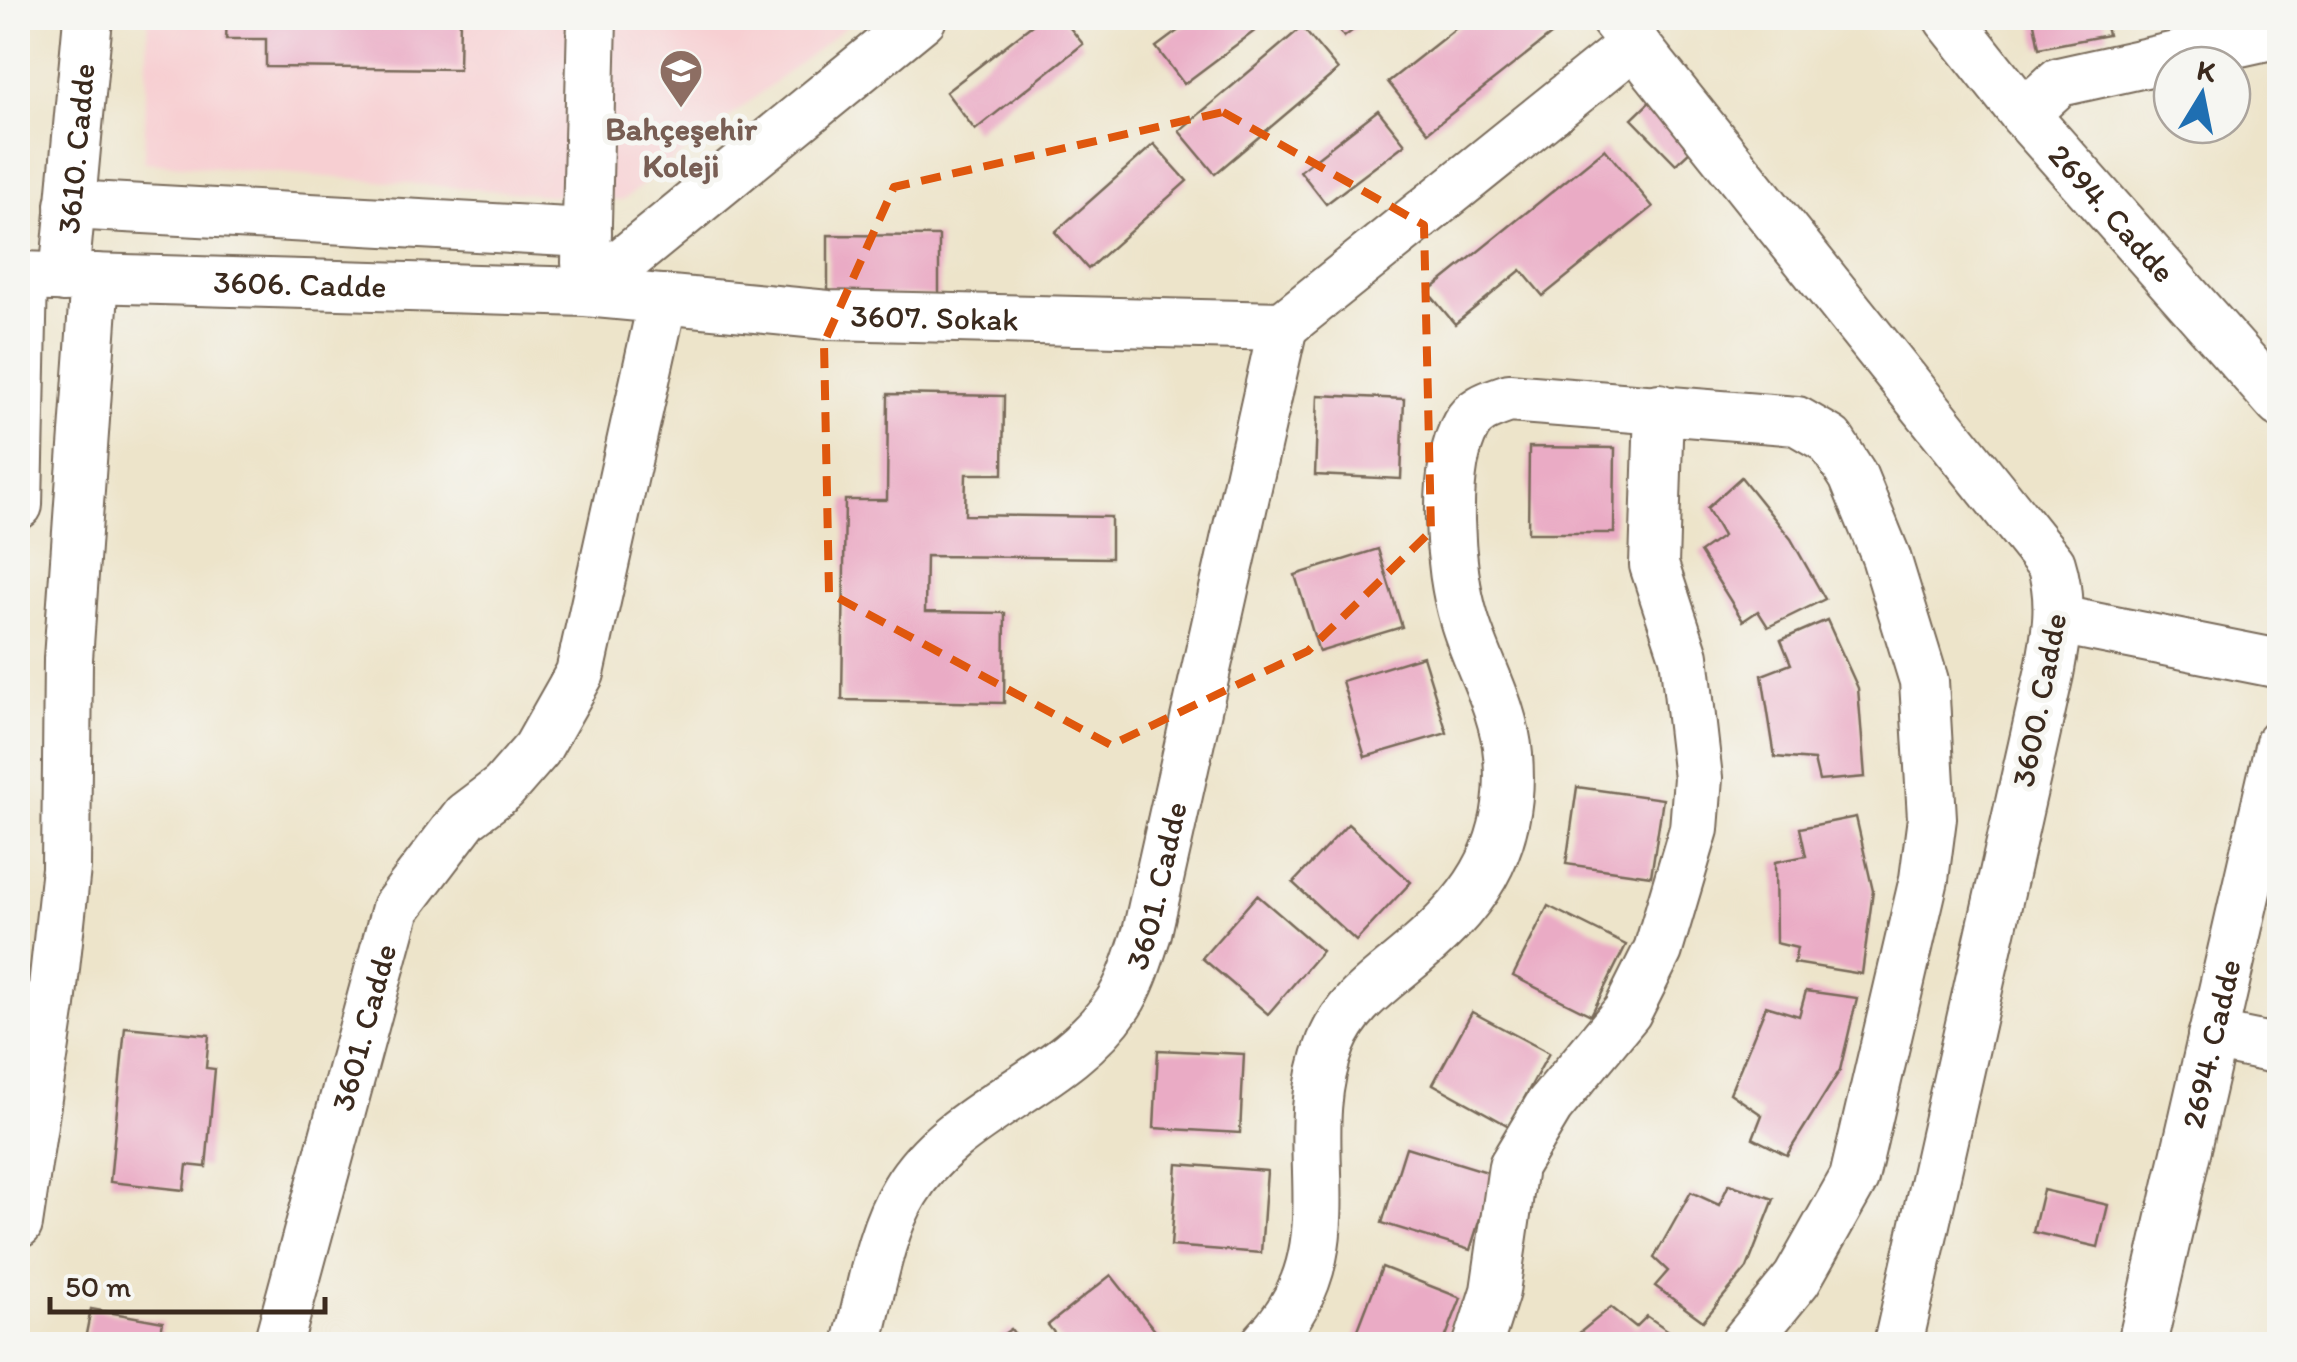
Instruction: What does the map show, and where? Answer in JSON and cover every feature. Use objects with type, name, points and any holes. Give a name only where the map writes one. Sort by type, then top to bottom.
[{"type":"street","name":"3610. Cadde","points":[[50,277],[70,205],[88,18]]},
{"type":"street","points":[[586,292],[592,18]]},
{"type":"street","points":[[586,292],[922,18]]},
{"type":"street","name":"2694. Cadde","points":[[1948,18],[2024,114],[2280,402]]},
{"type":"street","points":[[1283,326],[1624,30]]},
{"type":"street","name":"3600. Cadde","points":[[1624,30],[2052,564],[2058,587],[2059,620],[1898,1344]]},
{"type":"street","points":[[2024,114],[2059,82],[2280,33]]},
{"type":"street","points":[[70,205],[587,233]]},
{"type":"street","points":[[18,505],[50,277]]},
{"type":"street","points":[[18,1224],[51,1005],[66,868],[68,659],[50,277]]},
{"type":"street","name":"3606. Cadde","points":[[50,277],[586,292]]},
{"type":"street","name":"3607. Sokak","points":[[586,292],[828,315],[1283,326]]},
{"type":"street","name":"3601. Cadde","points":[[278,1344],[396,908],[466,816],[503,788],[537,749],[580,672],[663,299]]},
{"type":"street","name":"3601. Cadde","points":[[857,1344],[890,1225],[906,1190],[951,1141],[1073,1052],[1117,1006],[1132,978],[1147,933],[1283,326]]},
{"type":"street","points":[[1266,1344],[1300,1299],[1315,1251],[1321,1206],[1316,1126],[1320,1079],[1332,1040],[1354,1003],[1452,923],[1473,898],[1490,867],[1505,820],[1508,755],[1500,715],[1463,618],[1450,496],[1467,422],[1483,407],[1510,398],[1797,421],[1830,440],[1852,476],[1886,557],[1924,681],[1932,818],[1924,879],[1854,1178],[1797,1279],[1744,1344]]},
{"type":"street","points":[[1478,1344],[1495,1290],[1513,1166],[1549,1106],[1627,1012],[1658,950],[1694,830],[1698,778],[1684,656],[1654,565],[1658,408]]},
{"type":"street","points":[[2059,620],[2280,664]]},
{"type":"street","name":"2694. Cadde","points":[[2142,1344],[2280,743]]},
{"type":"street","points":[[2212,1036],[2280,1050]]},
{"type":"highlighted area","points":[[1223,112],[1424,225],[1431,531],[1308,651],[1111,745],[829,593],[824,343],[894,187]]},
{"type":"shaded area","points":[[148,18],[857,18],[622,201],[144,162]]},
{"type":"building","points":[[227,18],[460,18],[459,69],[266,67],[266,39],[226,39]]},
{"type":"building","points":[[1041,18],[1062,18],[1083,44],[975,130],[946,92]]},
{"type":"building","points":[[1195,18],[1272,18],[1184,84],[1156,47]]},
{"type":"building","points":[[1330,18],[1369,18],[1344,37]]},
{"type":"building","points":[[1469,18],[1545,18],[1556,31],[1428,132],[1388,82]]},
{"type":"building","points":[[2033,18],[2104,18],[2108,35],[2039,48]]},
{"type":"building","points":[[1302,27],[1338,70],[1215,174],[1179,131]]},
{"type":"building","points":[[1661,91],[1705,137],[1676,164],[1632,119]]},
{"type":"building","points":[[1378,110],[1405,144],[1326,204],[1300,171]]},
{"type":"building","points":[[1154,144],[1187,181],[1088,269],[1055,232]]},
{"type":"building","points":[[1605,149],[1653,207],[1543,296],[1521,270],[1455,324],[1428,292]]},
{"type":"building","points":[[828,235],[939,236],[939,296],[828,294]]},
{"type":"building","points":[[888,394],[1004,396],[1003,474],[966,474],[965,515],[1111,517],[1111,558],[926,556],[925,612],[1005,613],[1004,703],[842,700],[845,500],[887,500]]},
{"type":"building","points":[[1318,395],[1404,399],[1401,479],[1315,475]]},
{"type":"building","points":[[1529,447],[1615,448],[1614,533],[1528,533]]},
{"type":"building","points":[[1741,477],[1791,539],[1825,599],[1768,627],[1758,611],[1743,621],[1700,552],[1723,536],[1707,508]]},
{"type":"building","points":[[1378,549],[1402,627],[1319,652],[1295,575]]},
{"type":"building","points":[[1827,620],[1858,688],[1865,777],[1819,781],[1814,760],[1775,757],[1762,675],[1791,664],[1781,640]]},
{"type":"building","points":[[1423,656],[1447,733],[1365,757],[1342,681]]},
{"type":"building","points":[[1577,787],[1663,799],[1651,876],[1566,864]]},
{"type":"building","points":[[1856,817],[1873,891],[1862,974],[1794,963],[1797,948],[1776,943],[1775,862],[1806,856],[1800,828]]},
{"type":"building","points":[[1348,824],[1411,882],[1356,941],[1293,883]]},
{"type":"building","points":[[1257,895],[1322,951],[1268,1014],[1202,958]]},
{"type":"building","points":[[1548,906],[1626,945],[1591,1015],[1513,976]]},
{"type":"building","points":[[1806,991],[1857,998],[1840,1070],[1787,1155],[1753,1138],[1762,1115],[1730,1093],[1766,1006],[1799,1016]]},
{"type":"building","points":[[1472,1012],[1549,1053],[1509,1126],[1433,1084]]},
{"type":"building","points":[[125,1027],[209,1035],[206,1068],[215,1069],[206,1167],[187,1165],[184,1190],[110,1182]]},
{"type":"building","points":[[1158,1050],[1244,1054],[1240,1133],[1154,1128]]},
{"type":"building","points":[[1406,1147],[1494,1174],[1470,1250],[1382,1223]]},
{"type":"building","points":[[1177,1164],[1267,1171],[1261,1253],[1171,1246]]},
{"type":"building","points":[[1729,1184],[1774,1199],[1747,1268],[1703,1321],[1655,1286],[1668,1271],[1654,1258],[1691,1192],[1719,1205]]},
{"type":"building","points":[[2043,1190],[2108,1205],[2098,1247],[2033,1232]]},
{"type":"building","points":[[1382,1267],[1461,1298],[1443,1344],[1366,1344],[1354,1340]]},
{"type":"building","points":[[1111,1275],[1164,1342],[1063,1344],[1048,1325]]},
{"type":"building","points":[[1611,1307],[1636,1327],[1647,1316],[1685,1342],[1566,1344]]},
{"type":"building","points":[[91,1309],[163,1322],[159,1344],[84,1344]]},
{"type":"building","points":[[1011,1329],[1022,1344],[989,1344]]},
{"type":"place","name":"Bahçeşehir Koleji","points":[[681,109]]}]
